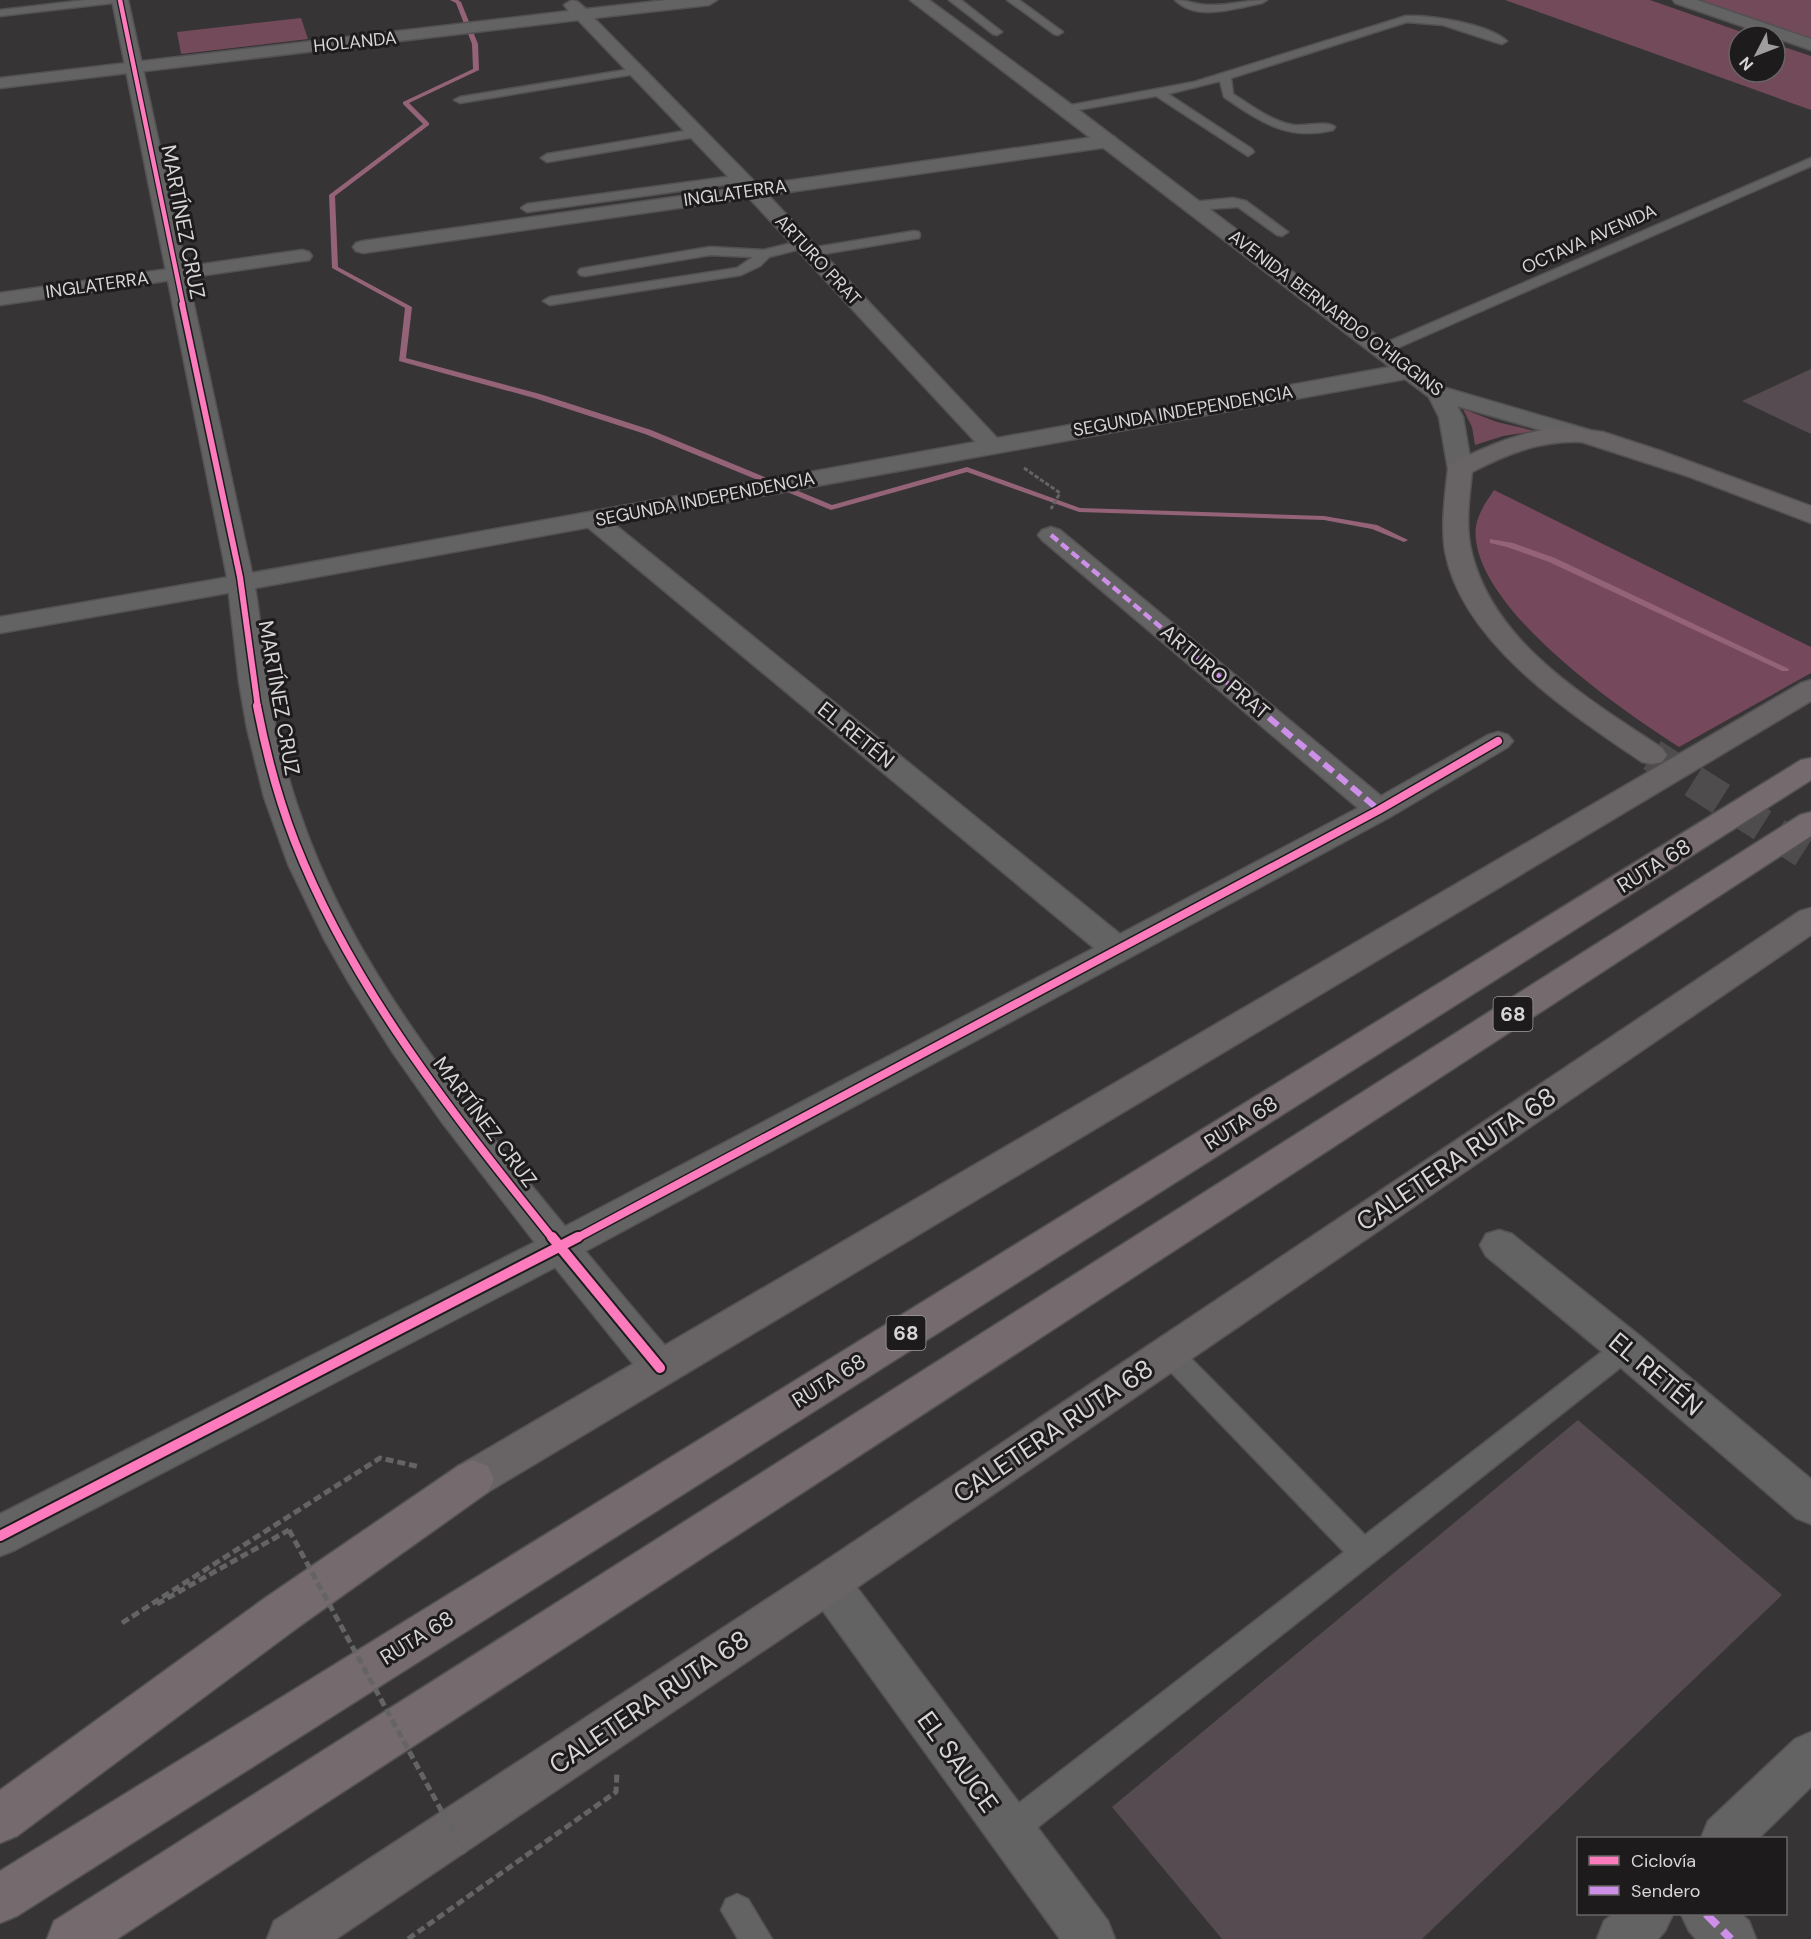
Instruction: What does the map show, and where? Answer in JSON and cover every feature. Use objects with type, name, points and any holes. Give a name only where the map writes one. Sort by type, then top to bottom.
[{"type":"highway","name":"RUTA 68","points":[[0,1899],[1811,767]]},
{"type":"highway","name":"68","points":[[72,1939],[1811,822]]},
{"type":"highway","points":[[1760,855],[1811,839]]},
{"type":"highway","points":[[0,1819],[272,1620],[473,1479]]},
{"type":"main road","points":[[1582,435],[1549,437],[1523,443],[1500,450],[1460,469],[1456,534],[1460,557],[1481,605],[1521,655],[1548,679],[1652,754]]},
{"type":"main road","name":"AVENIDA BERNARDO O'HIGGINS","points":[[1582,435],[1704,474],[1811,515]]},
{"type":"main road","points":[[473,1479],[1811,689]]},
{"type":"main road","name":"CALETERA RUTA 68","points":[[292,1939],[828,1583],[1811,919]]},
{"type":"street","name":"MARTÍNEZ CRUZ","points":[[120,0],[241,583],[263,739],[280,799],[303,862],[330,920],[363,981],[404,1044],[558,1248],[660,1368]]},
{"type":"street","name":"ARTURO PRAT","points":[[567,0],[747,185],[990,444]]},
{"type":"street","name":"HOLANDA","points":[[0,84],[709,0]]},
{"type":"street","name":"AVENIDA BERNARDO O'HIGGINS","points":[[918,0],[1066,109],[1438,393],[1582,435]]},
{"type":"street","points":[[1681,0],[1811,45]]},
{"type":"street","name":"INGLATERRA","points":[[363,247],[747,185],[1108,141]]},
{"type":"street","name":"INGLATERRA","points":[[0,299],[302,256]]},
{"type":"street","name":"SEGUNDA INDEPENDENCIA","points":[[0,625],[754,491],[990,444],[1409,371]]},
{"type":"street","points":[[1438,393],[1451,417],[1460,469]]},
{"type":"street","name":"EL RETÉN","points":[[594,520],[1118,950]]},
{"type":"street","name":"ARTURO PRAT","points":[[1049,526],[1379,810]]},
{"type":"street","points":[[0,1536],[558,1248],[1379,810],[1498,741]]},
{"type":"street","name":"EL RETÉN","points":[[1499,1245],[1626,1348],[1811,1505]]},
{"type":"street","name":"EL SAUCE","points":[[828,1583],[1008,1831],[1090,1939]]},
{"type":"street","points":[[1727,1837],[1811,1755]]},
{"type":"street","points":[[1622,1939],[1647,1915]]},
{"type":"street","points":[[1707,1915],[1731,1939]]},
{"type":"lane","points":[[0,12],[113,0]]},
{"type":"lane","points":[[954,0],[997,32]]},
{"type":"lane","points":[[1012,0],[1058,32]]},
{"type":"lane","points":[[1180,0],[1188,6],[1202,9],[1262,0]]},
{"type":"lane","points":[[1066,109],[1196,85],[1406,19],[1427,17],[1441,19],[1502,40]]},
{"type":"lane","points":[[460,100],[637,71]]},
{"type":"lane","points":[[1225,76],[1228,95],[1269,123],[1287,130],[1315,130],[1329,127]]},
{"type":"lane","points":[[1158,92],[1248,152]]},
{"type":"lane","points":[[547,158],[697,133]]},
{"type":"lane","name":"OCTAVA AVENIDA","points":[[1381,350],[1811,162]]},
{"type":"lane","points":[[527,208],[747,185]]},
{"type":"lane","points":[[1193,206],[1233,202],[1242,204],[1282,232]]},
{"type":"lane","points":[[585,272],[710,251],[764,254],[914,235]]},
{"type":"lane","points":[[550,301],[741,271],[755,263],[764,254]]},
{"type":"lane","points":[[1008,1831],[1626,1348]]},
{"type":"lane","points":[[1169,1353],[1364,1553]]},
{"type":"lane","points":[[737,1910],[756,1939]]},
{"type":"path","points":[[1049,526],[1060,493]]},
{"type":"path","points":[[466,1856],[289,1530],[122,1623],[380,1458],[473,1479]]},
{"type":"path","points":[[408,1939],[616,1792],[619,1722]]},
{"type":"shaded area","points":[[1505,0],[1650,0],[1727,27],[1727,80]]},
{"type":"shaded area","points":[[1689,0],[1811,0],[1811,41],[1787,33],[1787,24],[1760,24]]},
{"type":"shaded area","points":[[301,18],[308,39],[181,54],[177,32]]},
{"type":"shaded area","points":[[1787,48],[1811,56],[1811,110],[1739,84],[1787,84]]},
{"type":"shaded area","points":[[1463,409],[1497,422],[1535,431],[1503,436],[1475,445],[1472,427]]},
{"type":"shaded area","points":[[1494,490],[1811,647],[1811,673],[1679,747],[1623,709],[1558,657],[1528,628],[1503,598],[1485,569],[1476,540],[1478,519]]},
{"type":"building","points":[[1811,369],[1811,434],[1742,401]]},
{"type":"building","points":[[1578,1420],[1782,1595],[1422,1939],[1222,1939],[1112,1807]]},
{"type":"waterway","points":[[453,0],[458,2],[475,44],[476,70],[405,103],[427,124],[332,195],[335,268],[409,307],[402,359],[537,396],[648,432],[831,508],[967,469],[1079,510],[1324,518],[1374,527],[1404,540]]},
{"type":"waterway","points":[[1493,541],[1552,560],[1785,669]]},
{"type":"tunnel","points":[[1652,755],[1811,856]]},
{"type":"marked path","points":[[1051,535],[1379,810]]},
{"type":"marked path","points":[[1707,1915],[1731,1939]]},
{"type":"cycle path","points":[[120,0],[240,577],[253,682],[262,728],[273,774],[295,842],[340,939],[405,1045],[501,1173],[660,1368]]},
{"type":"cycle path","points":[[0,1536],[558,1248],[1379,810],[1498,741]]}]
